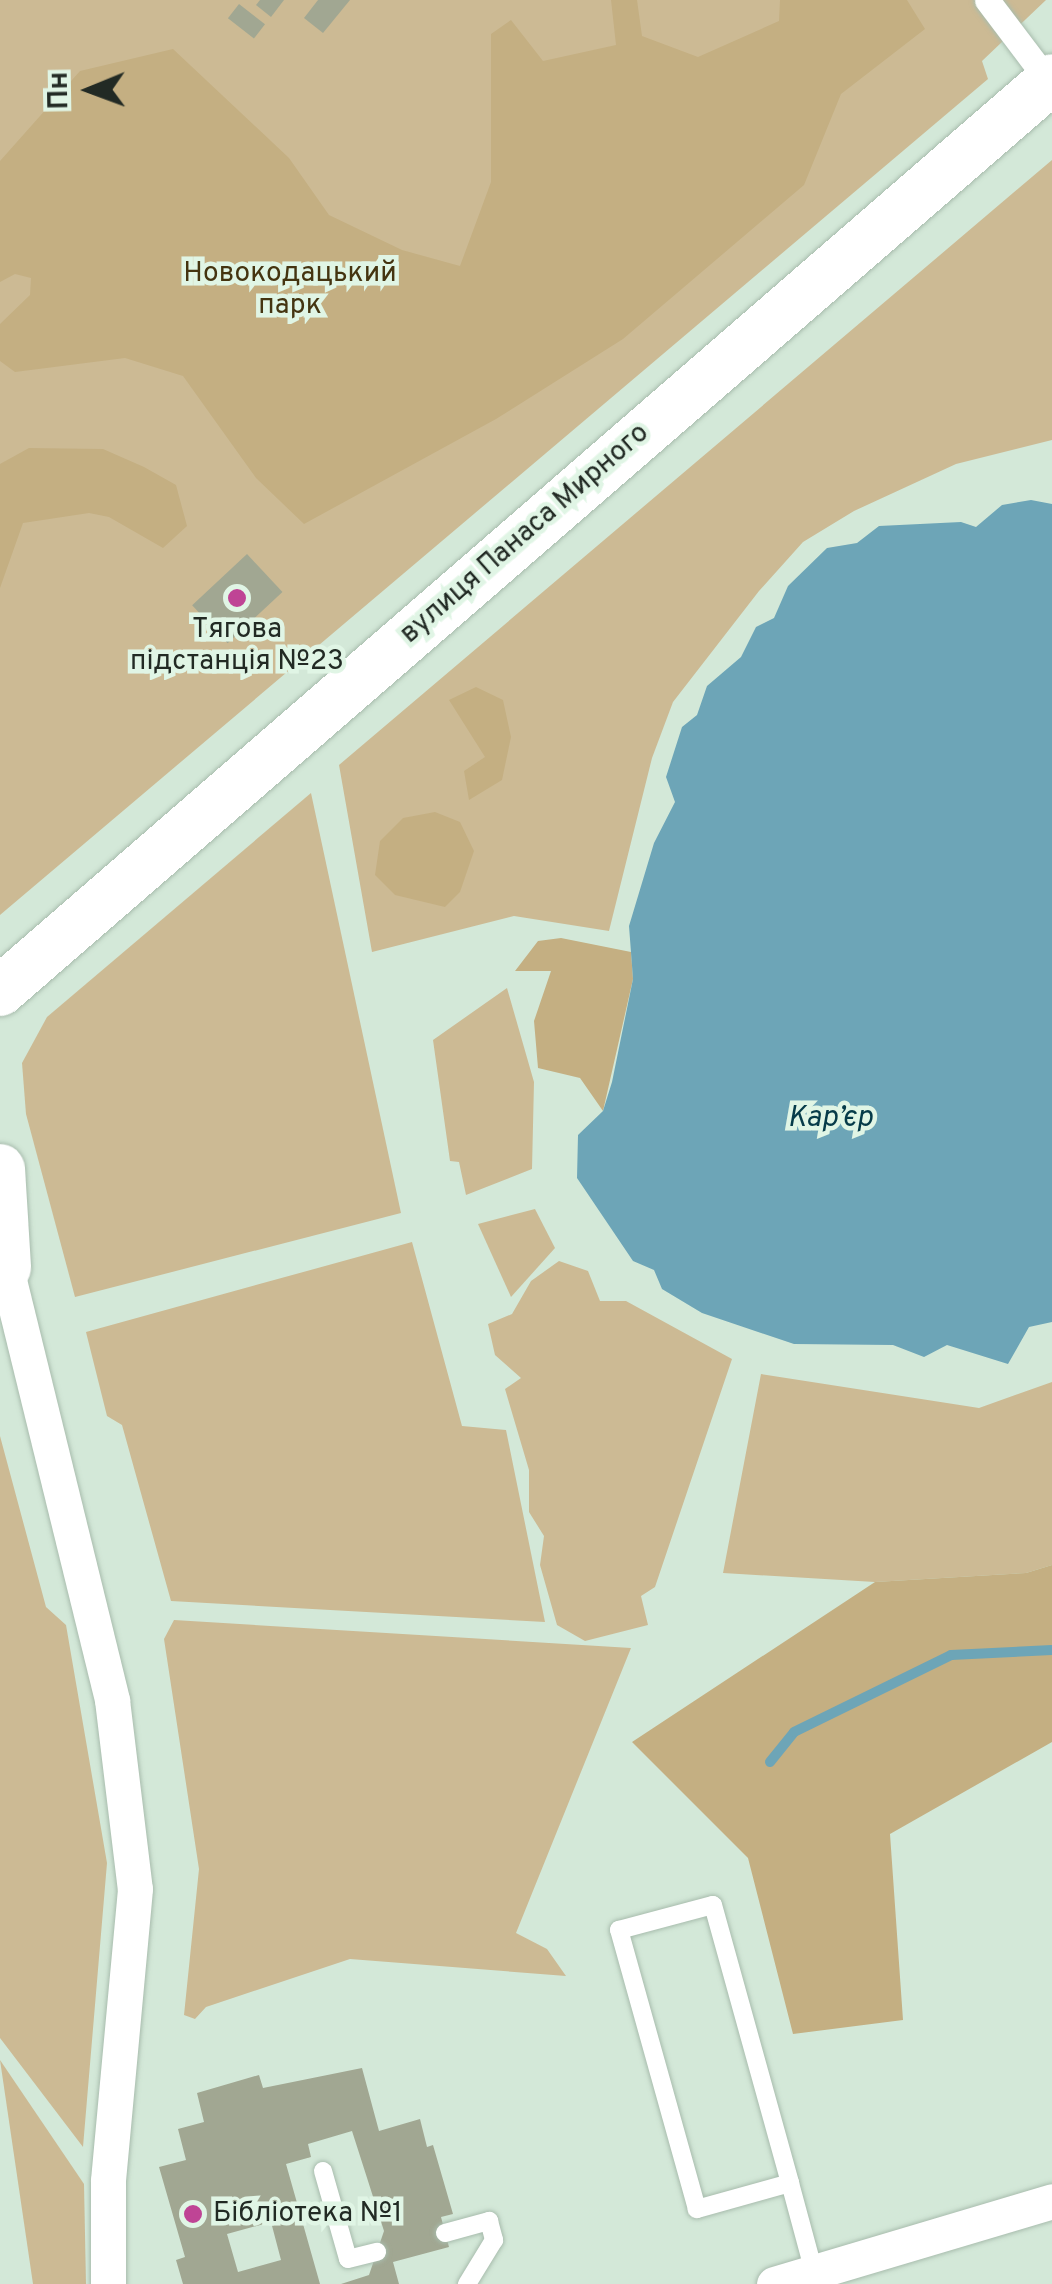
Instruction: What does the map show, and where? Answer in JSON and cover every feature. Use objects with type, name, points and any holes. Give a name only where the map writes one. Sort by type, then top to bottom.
[{"type":"main road","name":"вулиця Панаса Мирного","points":[[0,992],[1050,81]]},
{"type":"main road","points":[[0,1169],[3,1264]]},
{"type":"street","points":[[987,0],[1050,81]]},
{"type":"street","points":[[3,1264],[104,1662],[135,1889],[108,2182],[108,2284]]},
{"type":"street","points":[[774,2284],[1052,2200]]},
{"type":"lane","points":[[790,2183],[697,2209],[620,1930],[712,1904],[790,2183],[814,2272]]},
{"type":"lane","points":[[323,2172],[348,2260],[377,2252]]},
{"type":"lane","points":[[446,2233],[489,2221],[494,2240],[466,2284]]},
{"type":"green space","name":"Новокодацький парк","points":[[0,0],[1046,0],[982,61],[988,79],[0,915]]},
{"type":"green space","points":[[611,0],[637,0],[642,36],[698,57],[779,21],[780,0],[907,0],[925,29],[841,94],[804,185],[623,339],[496,419],[304,524],[256,478],[183,376],[125,358],[15,372],[0,361],[0,324],[30,295],[31,278],[15,274],[0,282],[0,161],[80,71],[173,49],[289,158],[329,215],[402,250],[460,266],[491,182],[491,34],[511,20],[543,61],[616,45]]},
{"type":"green space","points":[[1052,160],[1052,440],[956,464],[854,511],[803,542],[759,591],[673,702],[652,758],[609,931],[514,916],[372,952],[339,765]]},
{"type":"green space","points":[[29,448],[103,449],[144,467],[176,485],[187,526],[163,548],[109,517],[89,513],[23,523],[0,588],[0,464]]},
{"type":"green space","points":[[476,687],[503,700],[511,737],[502,780],[469,800],[464,771],[485,757],[449,700]]},
{"type":"green space","points":[[311,793],[401,1213],[75,1297],[26,1114],[22,1063],[47,1017]]},
{"type":"green space","points":[[435,812],[460,822],[474,851],[460,892],[445,907],[395,895],[375,875],[380,841],[403,818]]},
{"type":"green space","points":[[561,938],[631,952],[633,979],[603,1111],[580,1078],[538,1068],[534,1021],[551,971],[515,971],[538,941]]},
{"type":"green space","points":[[507,988],[534,1082],[532,1169],[466,1195],[459,1162],[450,1161],[433,1040]]},
{"type":"green space","points":[[535,1209],[555,1248],[511,1297],[478,1224]]},
{"type":"green space","points":[[412,1242],[462,1426],[506,1430],[545,1622],[171,1601],[122,1425],[107,1416],[86,1332]]},
{"type":"green space","points":[[559,1261],[588,1271],[600,1301],[626,1301],[732,1359],[655,1587],[641,1596],[648,1625],[585,1641],[557,1625],[540,1565],[544,1536],[529,1512],[529,1470],[505,1389],[521,1378],[495,1355],[488,1324],[512,1314],[531,1281]]},
{"type":"green space","points":[[761,1374],[979,1408],[1052,1382],[1052,1565],[1026,1573],[875,1582],[723,1573]]},
{"type":"green space","points":[[0,1436],[46,1607],[66,1625],[107,1863],[83,2147],[0,2038]]},
{"type":"green space","points":[[1052,1565],[1052,1742],[890,1834],[903,2020],[793,2034],[748,1858],[632,1742],[875,1582],[1026,1573]]},
{"type":"green space","points":[[174,1620],[631,1648],[516,1933],[547,1949],[566,1976],[350,1959],[206,2007],[195,2019],[184,2015],[199,1869],[164,1639]]},
{"type":"green space","points":[[0,2060],[84,2184],[86,2284],[33,2284]]},
{"type":"water","name":"Кар’єр","points":[[1031,500],[1052,504],[1052,1322],[1029,1327],[1008,1364],[947,1345],[924,1357],[893,1345],[794,1344],[702,1313],[662,1289],[654,1270],[633,1261],[577,1178],[578,1135],[603,1111],[612,1082],[633,979],[629,926],[654,843],[675,802],[666,777],[682,727],[697,715],[707,686],[741,657],[756,627],[774,618],[788,586],[827,548],[857,543],[879,526],[961,522],[976,527],[1002,505]]},
{"type":"building","points":[[260,0],[284,0],[271,17],[256,5]]},
{"type":"building","points":[[318,0],[350,0],[323,33],[304,18]]},
{"type":"building","points":[[239,4],[265,24],[254,39],[228,18]]},
{"type":"building","name":"Тягова пiдстанцiя №23","points":[[247,554],[282,592],[228,643],[192,605]]},
{"type":"building","points":[[362,2068],[379,2131],[420,2119],[427,2147],[433,2145],[453,2214],[441,2217],[449,2247],[393,2262],[399,2284],[341,2284],[369,2275],[384,2231],[352,2131],[308,2144],[311,2157],[286,2164],[320,2284],[183,2284],[176,2260],[185,2257],[159,2167],[186,2160],[178,2129],[204,2122],[197,2093],[259,2075],[263,2088]],"holes":[[[271,2222],[281,2260],[238,2272],[227,2234]]]},
{"type":"waterway","points":[[770,1762],[794,1732],[951,1655],[1052,1650]]},
{"type":"place","name":"Тягова пiдстанцiя №23","points":[[237,598]]},
{"type":"place","name":"Бібліотека №1","points":[[193,2214]]}]
